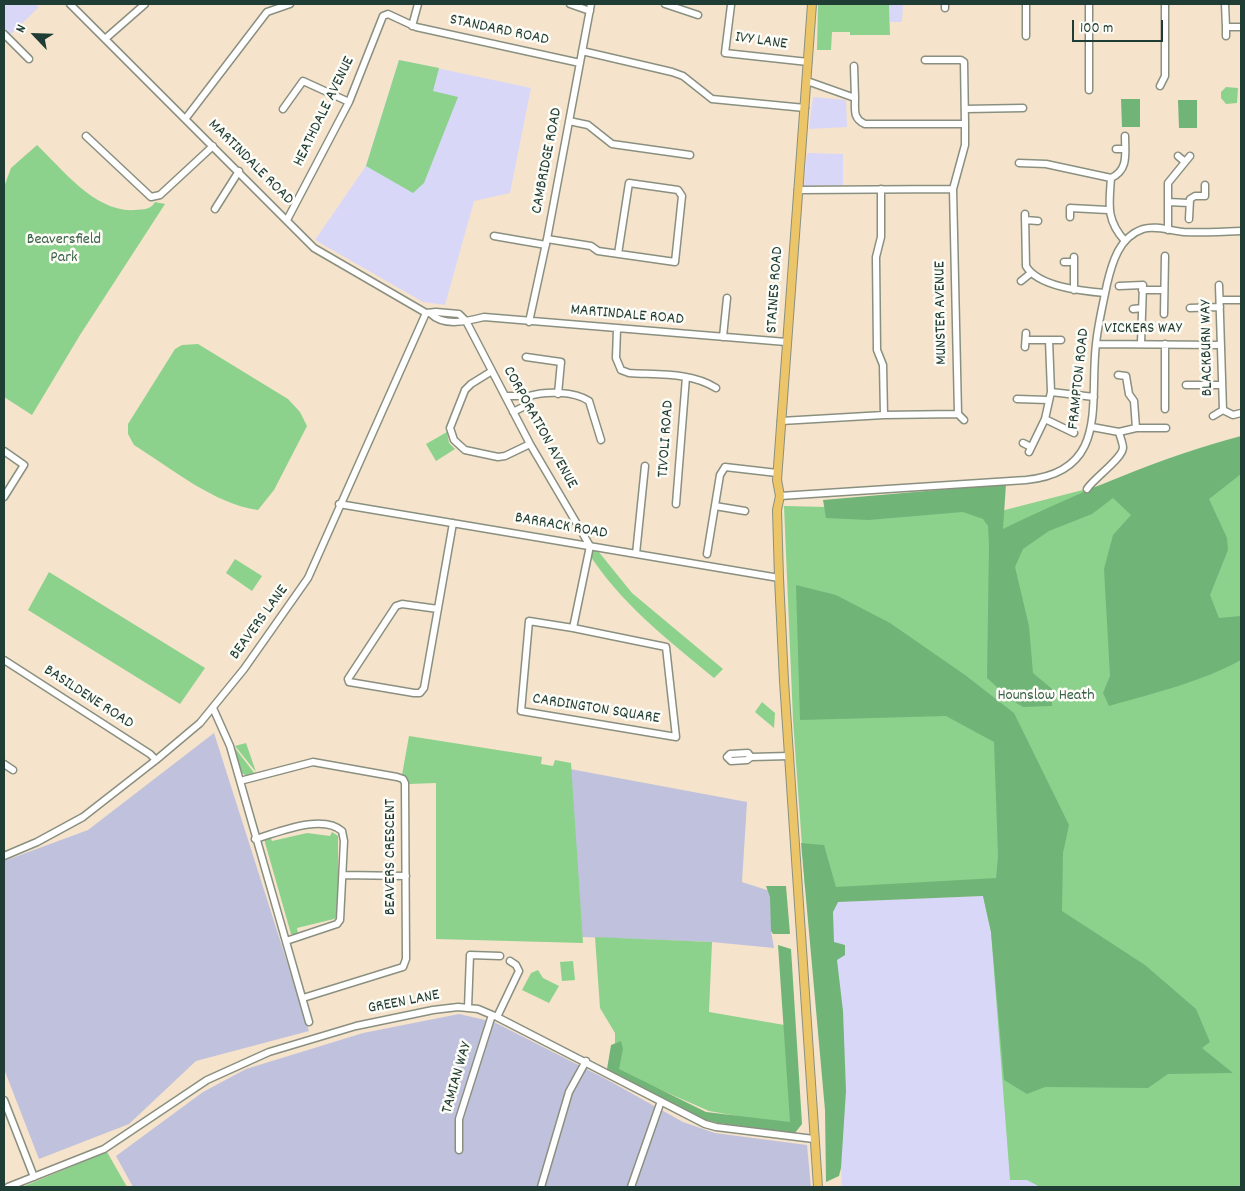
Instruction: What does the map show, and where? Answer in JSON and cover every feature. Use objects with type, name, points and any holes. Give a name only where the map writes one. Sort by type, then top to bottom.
[{"type":"main road","name":"STAINES ROAD","points":[[789,756],[779,578],[777,510],[780,496],[777,473],[812,4]]},
{"type":"main road","points":[[789,756],[818,1187]]},
{"type":"street","name":"MARTINDALE ROAD","points":[[70,4],[314,248],[429,314],[436,312],[459,314],[466,321],[484,317],[786,342]]},
{"type":"street","points":[[105,39],[145,4]]},
{"type":"street","points":[[186,118],[266,12],[290,4]]},
{"type":"street","points":[[412,26],[418,4]]},
{"type":"street","points":[[570,4],[590,11]]},
{"type":"street","name":"CAMBRIDGE ROAD","points":[[529,322],[591,4]]},
{"type":"street","points":[[665,4],[698,15]]},
{"type":"street","points":[[1026,4],[1026,36]]},
{"type":"street","points":[[1089,4],[1089,90]]},
{"type":"street","points":[[1160,86],[1165,76],[1165,4]]},
{"type":"street","points":[[1226,4],[1226,36]]},
{"type":"street","name":"IVY LANE","points":[[731,5],[725,53],[808,62]]},
{"type":"street","name":"HEATHDALE AVENUE","points":[[287,220],[349,102],[383,16],[388,14],[412,26]]},
{"type":"street","name":"STANDARD ROAD","points":[[412,26],[580,63]]},
{"type":"street","points":[[1226,27],[1241,28]]},
{"type":"street","points":[[4,34],[29,59]]},
{"type":"street","points":[[582,51],[683,76],[712,99],[805,108]]},
{"type":"street","name":"MUNSTER AVENUE","points":[[925,60],[962,60],[964,62],[965,144],[953,189],[958,414]]},
{"type":"street","points":[[854,66],[855,115],[859,122],[865,124],[965,124]]},
{"type":"street","points":[[283,109],[304,81],[349,102]]},
{"type":"street","points":[[807,81],[855,98]]},
{"type":"street","points":[[965,109],[1022,108]]},
{"type":"street","points":[[569,121],[588,126],[612,144],[690,155]]},
{"type":"street","points":[[86,136],[151,197],[160,195],[213,146]]},
{"type":"street","points":[[1019,163],[1042,163],[1111,178],[1120,174],[1125,166],[1126,136]]},
{"type":"street","points":[[1116,149],[1125,149]]},
{"type":"street","points":[[1168,230],[1168,183],[1188,159],[1178,156]]},
{"type":"street","points":[[215,209],[239,172]]},
{"type":"street","points":[[1111,178],[1108,210],[1115,230],[1125,241],[1143,229],[1241,231]]},
{"type":"street","points":[[494,236],[591,246],[598,251],[618,254],[675,262],[682,196],[678,190],[629,183],[618,254]]},
{"type":"street","points":[[1189,219],[1189,203],[1192,197],[1205,196],[1205,185]]},
{"type":"street","points":[[881,189],[881,238],[876,257],[876,304],[877,350],[884,365],[884,415]]},
{"type":"street","points":[[798,190],[953,189]]},
{"type":"street","points":[[1168,202],[1189,203]]},
{"type":"street","points":[[1070,217],[1070,205],[1108,210]]},
{"type":"street","points":[[1038,221],[1025,217],[1026,266],[1031,273],[1074,290],[1105,293]]},
{"type":"street","name":"FRAMPTON ROAD","points":[[780,496],[897,490],[1046,477],[1058,472],[1074,460],[1085,444],[1092,427],[1096,344],[1105,293],[1114,257],[1125,241]]},
{"type":"street","points":[[1164,314],[1165,256]]},
{"type":"street","points":[[1064,262],[1074,260],[1074,290]]},
{"type":"street","points":[[1021,281],[1031,273]]},
{"type":"street","points":[[1119,286],[1143,285],[1141,343]]},
{"type":"street","name":"BLACKBURN WAY","points":[[1219,285],[1223,410]]},
{"type":"street","points":[[1142,290],[1164,290]]},
{"type":"street","points":[[723,337],[727,298]]},
{"type":"street","points":[[1190,308],[1241,300]]},
{"type":"street","points":[[1133,309],[1142,308]]},
{"type":"street","name":"BEAVERS LANE","points":[[4,856],[37,842],[83,817],[156,760],[213,708],[308,578],[339,504],[429,314]]},
{"type":"street","name":"CORPORATION AVENUE","points":[[466,321],[530,444],[590,546]]},
{"type":"street","points":[[617,329],[616,358],[621,370],[629,374],[686,377],[705,381],[716,388]]},
{"type":"street","points":[[1026,340],[1061,340]]},
{"type":"street","points":[[1022,443],[1030,450],[1045,419],[1051,392],[1049,340]]},
{"type":"street","name":"VICKERS WAY","points":[[1096,344],[1220,345]]},
{"type":"street","points":[[1165,344],[1165,409]]},
{"type":"street","points":[[526,357],[561,362],[558,394]]},
{"type":"street","points":[[492,371],[465,390],[450,428],[454,440],[465,450],[498,457],[505,456],[530,444]]},
{"type":"street","points":[[1118,376],[1126,376],[1129,394],[1134,401],[1136,428]]},
{"type":"street","name":"TIVOLI ROAD","points":[[676,504],[686,377]]},
{"type":"street","points":[[1186,386],[1222,385]]},
{"type":"street","points":[[1051,392],[1094,397]]},
{"type":"street","points":[[505,396],[529,396],[540,393],[582,396],[589,400],[601,440]]},
{"type":"street","points":[[513,412],[524,406],[529,396]]},
{"type":"street","points":[[1017,399],[1048,400]]},
{"type":"street","name":"BLACKBURN WAY","points":[[1223,410],[1233,415],[1241,413]]},
{"type":"street","name":"BLACKBURN WAY","points":[[1213,416],[1223,410]]},
{"type":"street","points":[[781,421],[884,415],[958,414],[964,420]]},
{"type":"street","points":[[1045,419],[1074,433]]},
{"type":"street","points":[[1092,427],[1119,432],[1136,428],[1166,428]]},
{"type":"street","points":[[1087,489],[1095,478],[1118,459],[1123,449],[1119,432]]},
{"type":"street","points":[[4,451],[24,465],[4,497]]},
{"type":"street","points":[[636,554],[645,466]]},
{"type":"street","points":[[707,554],[720,475],[725,468],[777,473]]},
{"type":"street","name":"BARRACK ROAD","points":[[339,504],[779,578]]},
{"type":"street","points":[[715,506],[745,511]]},
{"type":"street","points":[[438,609],[402,604],[396,606],[348,680],[349,682],[420,694],[424,688],[438,609],[453,523]]},
{"type":"street","points":[[573,628],[590,546]]},
{"type":"street","name":"CARDINGTON SQUARE","points":[[529,621],[573,628],[666,647],[676,737],[520,711],[529,621]]},
{"type":"street","name":"BASILDENE ROAD","points":[[4,660],[150,754],[156,760]]},
{"type":"street","points":[[213,708],[230,746],[255,839],[309,1022]]},
{"type":"street","points":[[751,757],[789,756]]},
{"type":"street","name":"BEAVERS CRESCENT","points":[[240,781],[313,762],[403,779],[405,783],[406,959],[403,967],[302,998]]},
{"type":"street","points":[[4,764],[13,770]]},
{"type":"street","points":[[255,839],[307,824],[338,828],[343,836],[340,920],[337,924],[286,941]]},
{"type":"street","points":[[343,874],[406,876]]},
{"type":"street","points":[[468,1008],[470,955],[500,956]]},
{"type":"street","name":"TAMIAN WAY","points":[[459,1150],[459,1119],[494,1016],[519,971],[516,964],[510,961]]},
{"type":"street","name":"GREEN LANE","points":[[8,1187],[104,1149],[207,1080],[269,1052],[356,1026],[433,1010],[468,1008],[494,1016],[716,1127],[814,1139]]},
{"type":"street","points":[[541,1187],[569,1092],[586,1061]]},
{"type":"street","points":[[4,1100],[34,1177]]},
{"type":"street","points":[[631,1187],[661,1101]]},
{"type":"shaded area","points":[[4,4],[35,4],[39,7],[7,38],[4,34]]},
{"type":"shaded area","points":[[889,4],[903,4],[902,22],[890,22]]},
{"type":"shaded area","points":[[399,60],[531,88],[510,193],[474,201],[445,305],[423,302],[315,240],[366,166]]},
{"type":"shaded area","points":[[813,97],[846,100],[847,127],[809,129]]},
{"type":"shaded area","points":[[807,153],[843,154],[843,185],[804,186]]},
{"type":"shaded area","points":[[214,733],[309,1031],[196,1061],[129,1124],[39,1159],[4,1069],[4,861],[88,830]]},
{"type":"shaded area","points":[[570,769],[747,802],[742,882],[773,892],[771,931],[774,948],[712,942],[582,937]]},
{"type":"shaded area","points":[[983,896],[991,932],[1241,1187],[842,1187],[828,902]]},
{"type":"shaded area","points":[[459,1014],[494,1022],[606,1079],[683,1122],[715,1133],[807,1145],[811,1187],[133,1187],[116,1156],[203,1092],[246,1069],[363,1033]]},
{"type":"green space","points":[[818,4],[889,4],[890,35],[850,35],[850,32],[832,32],[831,50],[817,50]]},
{"type":"green space","points":[[399,60],[439,68],[433,91],[458,97],[424,183],[413,193],[366,166]]},
{"type":"green space","points":[[1226,87],[1238,88],[1237,103],[1226,104],[1221,98],[1221,92]]},
{"type":"green space","points":[[1121,99],[1140,99],[1140,127],[1122,127]]},
{"type":"green space","points":[[1178,100],[1197,100],[1197,128],[1179,128]]},
{"type":"green space","name":"Beaversfield Park","points":[[37,145],[81,188],[107,205],[135,210],[149,208],[155,202],[165,204],[80,335],[32,415],[4,397],[4,187],[11,168]]},
{"type":"green space","points":[[198,344],[288,399],[300,412],[307,426],[274,490],[258,510],[225,501],[193,484],[134,445],[128,434],[128,424],[175,349],[182,345]]},
{"type":"green space","points":[[447,432],[449,443],[455,449],[436,461],[426,444]]},
{"type":"green space","points":[[1241,436],[1241,474],[1209,499],[1227,538],[1228,550],[1210,595],[1219,618],[1241,616],[1241,660],[1194,681],[1109,706],[1103,693],[1110,676],[1104,569],[1113,535],[1131,515],[1113,498],[1092,514],[1049,531],[1023,549],[1015,567],[1029,626],[1033,673],[1052,689],[1052,706],[1023,707],[1010,699],[987,678],[989,545],[988,526],[983,519],[963,512],[868,520],[826,518],[823,500],[1006,484],[1003,529],[1061,502],[1150,465]]},
{"type":"green space","name":"Hounslow Heath","points":[[1241,439],[1241,1187],[1040,1187],[1027,1180],[1010,1180],[991,932],[983,896],[805,888],[793,720],[784,506],[1001,511],[1145,474]]},
{"type":"green space","points":[[587,551],[598,551],[632,593],[723,669],[714,678],[662,634],[629,604],[600,570]]},
{"type":"green space","points":[[235,559],[262,576],[252,591],[226,573]]},
{"type":"green space","points":[[49,572],[205,668],[180,704],[28,610]]},
{"type":"green space","points":[[796,585],[836,595],[890,623],[965,675],[1014,713],[1069,825],[1063,853],[1062,911],[1145,965],[1196,1009],[1210,1042],[1202,1048],[1233,1073],[1168,1074],[1148,1088],[1045,1087],[1027,1094],[1004,1080],[991,932],[983,896],[838,902],[833,912],[834,942],[845,945],[845,955],[837,960],[843,1011],[846,1091],[841,1168],[839,1176],[826,1182],[825,1110],[801,843],[824,845],[836,887],[996,878],[998,856],[994,742],[946,716],[800,720]]},
{"type":"green space","points":[[762,702],[775,713],[774,728],[755,712]]},
{"type":"green space","points":[[409,736],[542,757],[541,764],[553,766],[555,760],[571,763],[583,943],[436,939],[436,783],[409,784],[402,775]]},
{"type":"green space","points":[[246,743],[256,772],[235,746]]},
{"type":"green space","points":[[234,747],[255,774],[247,776],[242,773]]},
{"type":"green space","points":[[332,832],[338,836],[338,916],[334,919],[297,928],[298,934],[291,934],[264,839],[270,836],[272,841],[307,833],[330,836]]},
{"type":"green space","points":[[766,886],[786,886],[790,934],[773,934],[771,931],[770,897]]},
{"type":"green space","points":[[595,937],[712,942],[709,1012],[790,1026],[794,1126],[709,1111],[611,1068],[615,1050],[615,1033],[600,1008]]},
{"type":"green space","points":[[778,945],[791,949],[802,1124],[795,1133],[701,1119],[607,1069],[611,1045],[621,1041],[623,1049],[619,1069],[706,1112],[790,1122]]},
{"type":"green space","points":[[573,961],[575,980],[562,981],[560,962]]},
{"type":"green space","points":[[538,970],[543,978],[559,986],[549,1003],[522,990],[531,973]]},
{"type":"green space","points":[[107,1152],[127,1187],[22,1187]]}]
